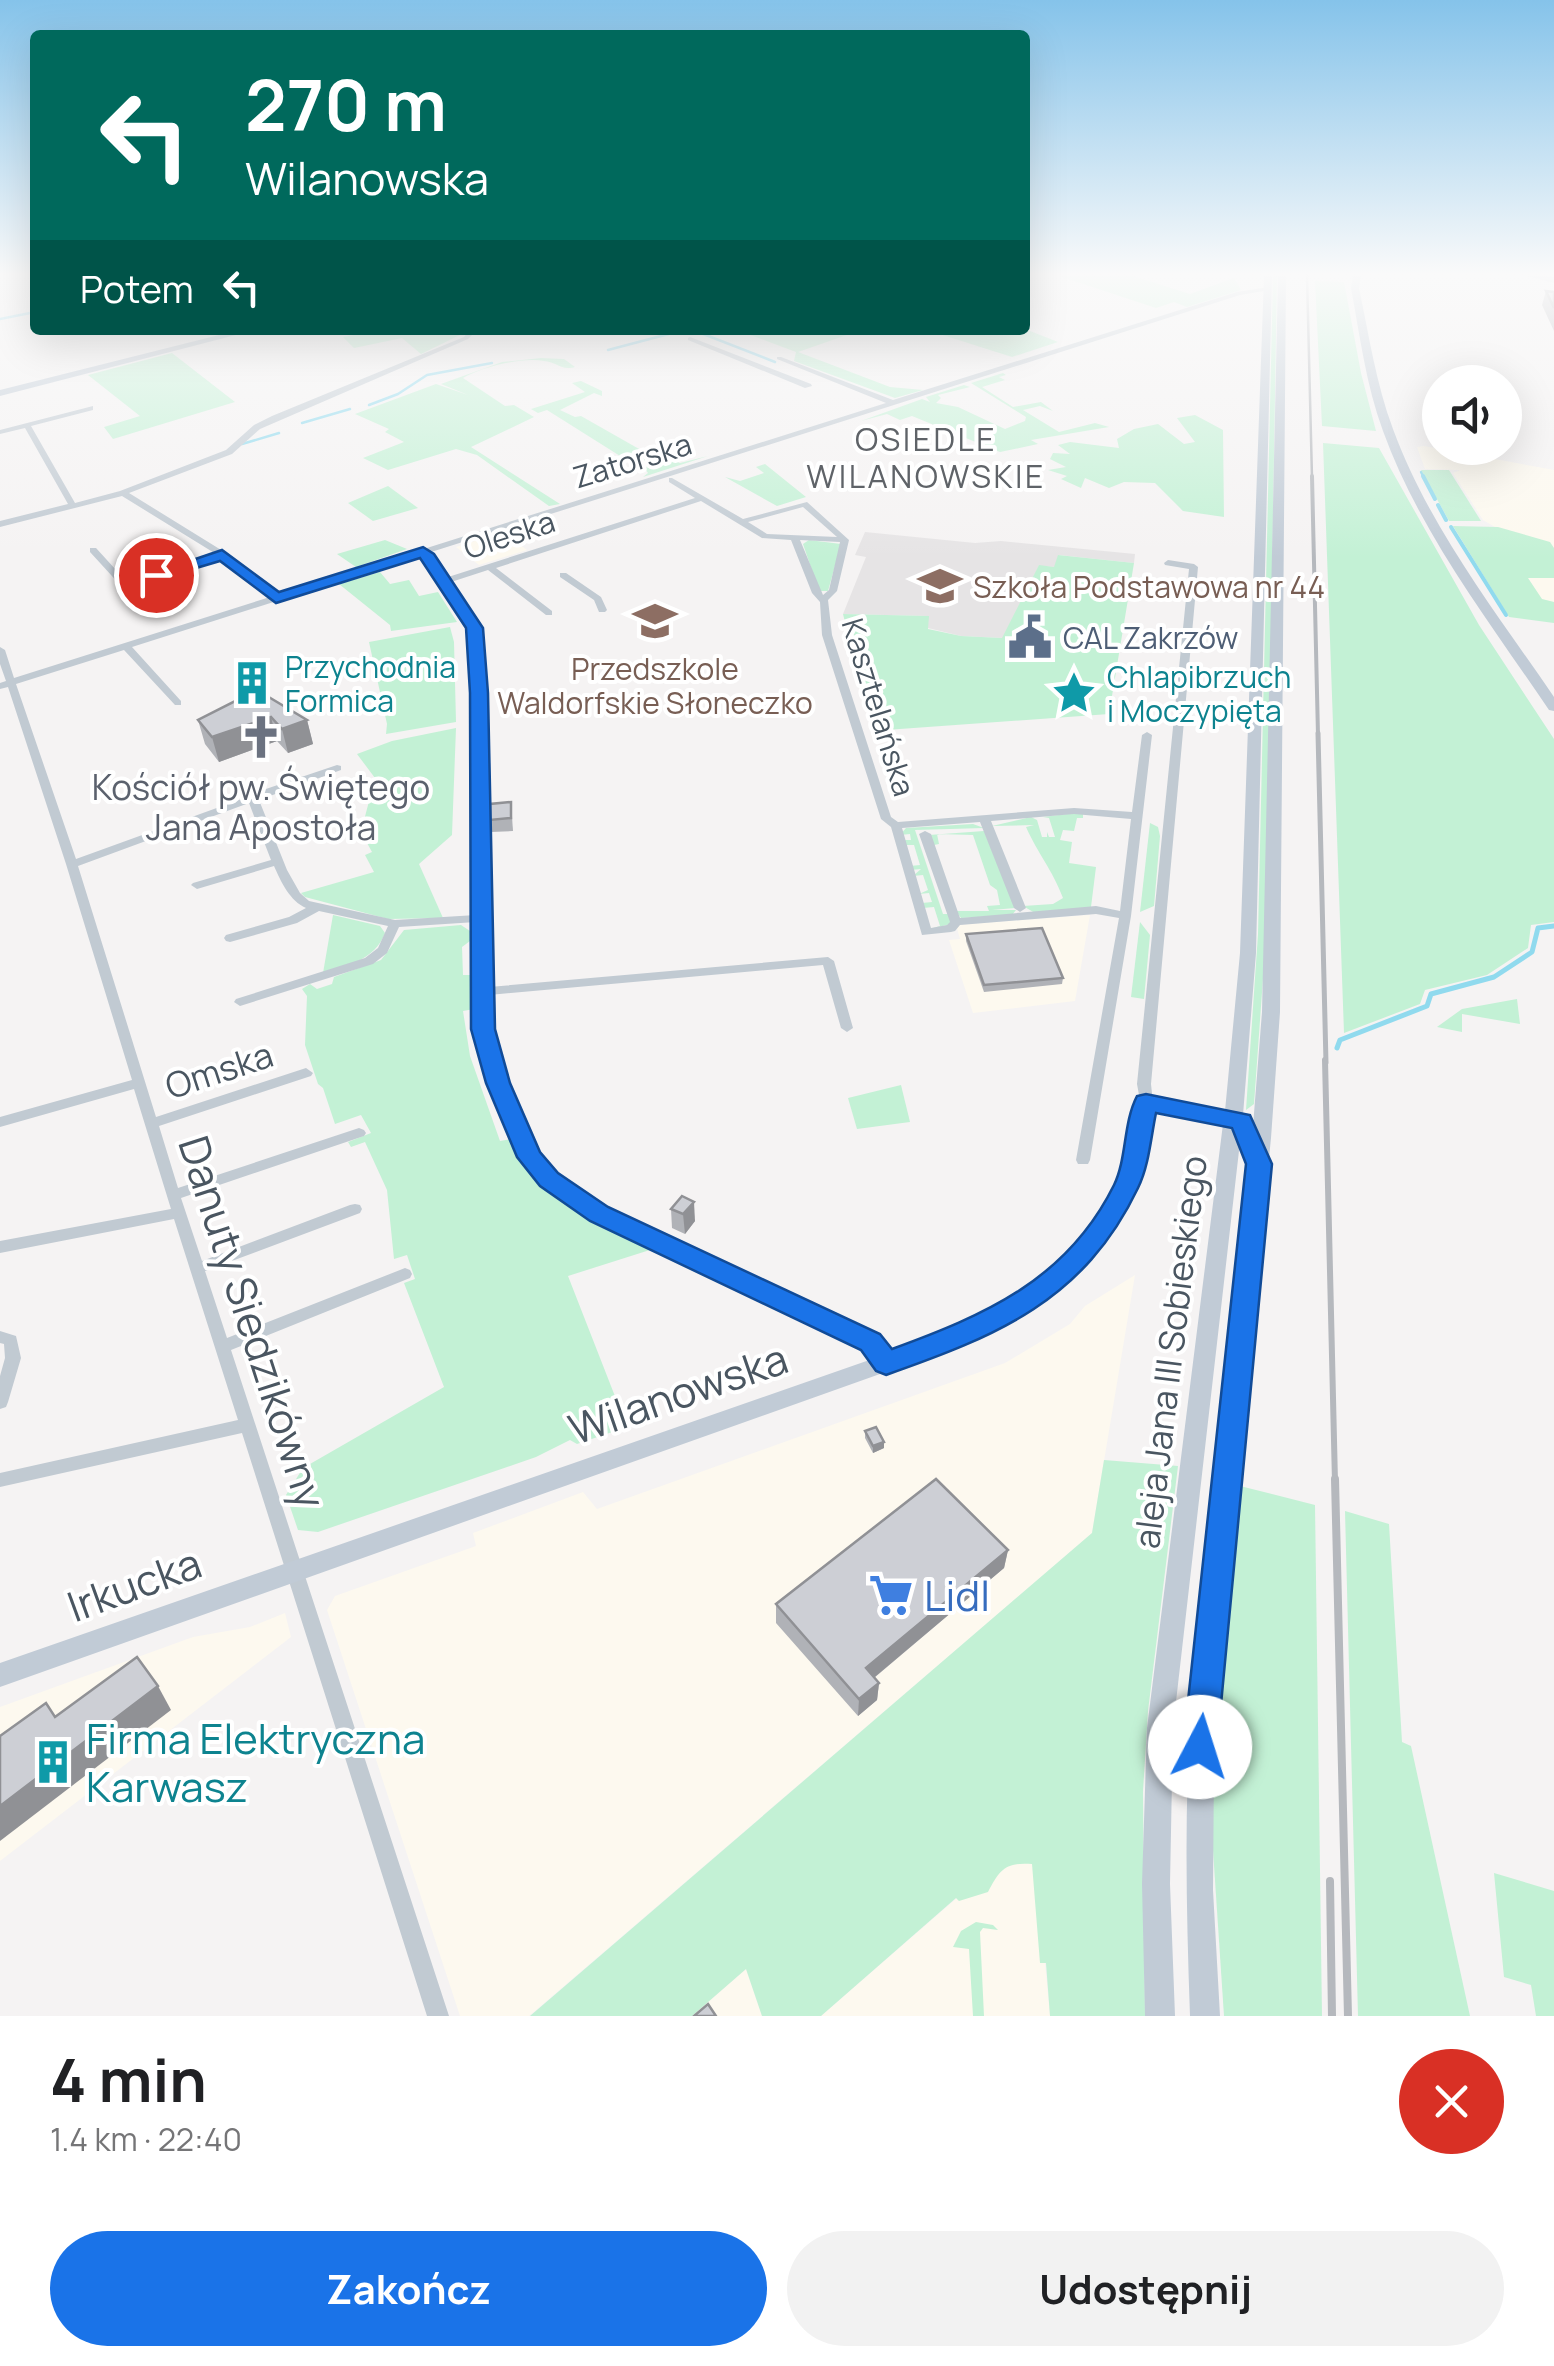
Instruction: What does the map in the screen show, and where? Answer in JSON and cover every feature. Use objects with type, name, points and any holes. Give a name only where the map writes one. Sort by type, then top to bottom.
[{"type":"main road","points":[[0,393],[91,370]]},
{"type":"main road","name":"aleja Jana III Sobieskiego","points":[[1160,2016],[1156,1884],[1160,1728],[1233,1118],[1250,917],[1270,370]]},
{"type":"main road","name":"aleja Jana III Sobieskiego","points":[[1206,2016],[1198,1892],[1200,1747],[1266,1091],[1275,890],[1273,370]]},
{"type":"main road","points":[[1373,370],[1381,408],[1398,454],[1466,574],[1554,707]]},
{"type":"main road","points":[[1146,1102],[1233,1118],[1247,1129],[1259,1164]]},
{"type":"main road","name":"Wilanowska","points":[[294,1569],[886,1363],[971,1331],[1021,1307],[1080,1257],[1127,1185],[1146,1102]]},
{"type":"main road","name":"Irkucka","points":[[0,1674],[294,1569]]},
{"type":"street","points":[[0,524],[123,492],[219,457],[257,427],[391,370]]},
{"type":"street","points":[[764,370],[808,386]]},
{"type":"street","points":[[809,370],[894,403]]},
{"type":"street","name":"Zatorska","points":[[6,684],[997,370]]},
{"type":"street","points":[[0,432],[90,408]]},
{"type":"street","points":[[27,425],[72,505]]},
{"type":"street","points":[[672,480],[765,536],[845,540]]},
{"type":"street","points":[[123,492],[222,555],[276,598]]},
{"type":"street","name":"Oleska","points":[[446,582],[702,498]]},
{"type":"street","points":[[741,522],[804,504],[845,540]]},
{"type":"street","name":"Kasztelańska","points":[[795,538],[816,593],[823,598],[827,634],[886,819],[896,826],[926,932],[951,928],[956,922]]},
{"type":"street","name":"Kasztelańska","points":[[823,598],[834,592],[845,540]]},
{"type":"street","points":[[93,550],[125,585],[222,555]]},
{"type":"street","points":[[423,552],[474,628],[479,693],[483,1029],[519,1138],[549,1180],[614,1222],[870,1342],[886,1363]]},
{"type":"street","name":"Wilanowska","points":[[1146,1102],[1147,1050],[1194,566],[1168,563]]},
{"type":"street","points":[[489,567],[549,613]]},
{"type":"street","points":[[563,575],[598,599],[602,610]]},
{"type":"street","points":[[126,646],[178,703]]},
{"type":"street","name":"Danuty Siedzikówny","points":[[0,650],[6,684],[72,864],[179,1213],[438,2016]]},
{"type":"street","points":[[1083,1160],[1125,916],[1147,735]]},
{"type":"street","points":[[72,864],[337,768]]},
{"type":"street","points":[[252,798],[296,897],[317,907],[395,924],[480,918]]},
{"type":"street","points":[[896,826],[1074,811],[1136,816]]},
{"type":"street","points":[[984,818],[1020,908]]},
{"type":"street","points":[[926,834],[956,922],[1096,910],[1125,916]]},
{"type":"street","points":[[197,884],[279,861]]},
{"type":"street","points":[[230,938],[293,920],[317,907]]},
{"type":"street","points":[[240,1002],[369,961],[383,950],[395,924]]},
{"type":"street","points":[[480,992],[828,961],[846,1028]]},
{"type":"street","name":"Omska","points":[[151,1124],[306,1073]]},
{"type":"street","points":[[0,1122],[138,1082]]},
{"type":"street","points":[[174,1196],[359,1133]]},
{"type":"street","points":[[198,1268],[354,1209]]},
{"type":"street","points":[[0,1247],[179,1213]]},
{"type":"street","points":[[224,1346],[405,1274]]},
{"type":"street","points":[[0,1337],[10,1340],[13,1358],[0,1402]]},
{"type":"street","points":[[0,1480],[248,1425]]},
{"type":"shaded area","points":[[1522,464],[1554,470],[1554,602],[1542,600],[1495,527],[1483,520],[1453,473],[1460,470],[1425,469],[1424,465]]},
{"type":"shaded area","points":[[503,532],[527,550],[479,565],[456,547]]},
{"type":"shaded area","name":"Szkoła Podstawowa nr 44","points":[[865,532],[1135,554],[1134,563],[1059,555],[1055,567],[1039,566],[1003,638],[961,636],[928,628],[928,616],[843,614],[866,557],[855,555]]},
{"type":"shaded area","points":[[1090,915],[1075,1001],[973,1013],[949,940],[960,939],[956,925]]},
{"type":"shaded area","points":[[1135,1275],[1092,1533],[529,2016],[460,2016],[327,1610],[335,1596],[476,1546],[473,1533],[583,1492],[597,1509],[1005,1363],[1070,1324],[1085,1306]]},
{"type":"shaded area","points":[[285,1613],[291,1637],[0,1861],[0,1707],[193,1637],[250,1627]]},
{"type":"shaded area","points":[[1055,1813],[1045,1963],[1050,2016],[821,2016]]},
{"type":"shaded area","points":[[746,1969],[762,2016],[692,2016]]},
{"type":"green space","points":[[107,370],[194,370],[235,402],[113,439],[104,427],[140,416],[88,375]]},
{"type":"green space","points":[[482,370],[463,378],[505,406],[514,405],[534,417],[471,447],[560,504],[549,506],[477,455],[456,449],[388,470],[363,458],[404,442],[385,432],[389,429],[355,414],[436,384],[468,395],[441,384]]},
{"type":"green space","points":[[819,370],[846,370],[890,387],[923,390],[895,398]]},
{"type":"green space","points":[[1271,370],[1275,370],[1266,937],[1254,1104],[1246,1110],[1258,934]]},
{"type":"green space","points":[[1319,370],[1360,370],[1376,431],[1322,426]]},
{"type":"green space","points":[[1006,375],[999,377],[1005,380],[982,387],[1013,407],[1041,402],[1053,411],[1040,406],[1023,410],[1059,432],[1095,423],[1109,427],[1031,440],[1038,444],[1000,452],[912,416],[900,420],[887,414],[861,421],[922,399],[930,402],[926,397],[964,385],[970,387],[938,395],[941,398],[936,403],[958,407],[1005,429],[1026,417],[971,383]]},
{"type":"green space","points":[[581,381],[602,391],[602,396],[594,393],[560,410],[581,416],[662,462],[680,463],[708,456],[643,477],[648,473],[642,465],[636,466],[547,410],[538,413],[531,409],[585,392],[572,383]]},
{"type":"green space","points":[[1195,415],[1223,430],[1224,517],[1183,511],[1155,483],[1124,482],[1109,488],[1085,478],[1081,488],[1061,479],[1067,476],[1048,470],[1066,467],[1050,459],[1053,453],[1070,454],[1058,445],[1070,442],[1119,448],[1117,439],[1134,429],[1158,424],[1184,444],[1195,442],[1177,418]]},
{"type":"green space","points":[[1323,443],[1379,448],[1479,625],[1554,739],[1554,922],[1531,925],[1528,948],[1487,975],[1425,990],[1420,1004],[1344,1033]]},
{"type":"green space","points":[[765,464],[806,497],[777,506],[725,477],[740,481],[764,473],[756,467]]},
{"type":"green space","points":[[1421,470],[1449,470],[1481,521],[1449,521]]},
{"type":"green space","points":[[388,486],[418,508],[373,521],[348,503]]},
{"type":"green space","points":[[1453,526],[1498,527],[1550,542],[1554,548],[1554,578],[1528,578],[1542,599],[1554,602],[1554,623],[1509,617]]},
{"type":"green space","points":[[385,540],[407,549],[356,567],[337,554]]},
{"type":"green space","points":[[809,540],[841,544],[828,591],[819,591],[803,544]]},
{"type":"green space","points":[[1058,555],[1134,563],[1109,714],[872,731],[843,614],[929,616],[928,629],[1002,638],[1039,565],[1054,567]]},
{"type":"green space","points":[[380,572],[390,584],[409,580],[419,596],[438,592],[457,622],[391,631],[390,625],[339,584]]},
{"type":"green space","points":[[450,627],[454,642],[456,722],[386,734],[369,642]]},
{"type":"green space","points":[[456,728],[452,835],[419,864],[443,918],[388,919],[305,897],[301,893],[374,872],[365,855],[372,852],[361,832],[375,778],[357,754],[392,741]]},
{"type":"green space","points":[[1083,814],[1083,818],[1077,818],[1074,831],[1063,830],[1060,840],[1072,842],[1069,863],[1096,867],[1091,907],[1035,913],[1023,906],[1053,904],[1063,898],[1026,827],[1034,825],[992,826],[1031,817],[1037,820],[1042,837],[1047,837],[1047,832],[1049,837],[1055,837],[1049,818],[1043,817]]},
{"type":"green space","points":[[1150,823],[1158,827],[1160,836],[1154,906],[1140,912]]},
{"type":"green space","points":[[973,824],[984,828],[915,830],[943,914],[949,914],[951,924],[930,929],[940,926],[934,907],[923,908],[922,903],[932,902],[929,893],[919,894],[928,890],[923,875],[913,876],[921,869],[911,870],[910,866],[920,865],[914,845],[904,845],[902,840],[911,840],[910,834],[900,835],[906,828]]},
{"type":"green space","points":[[984,831],[1015,908],[992,910],[1016,910],[1012,915],[961,918],[956,911],[989,911],[987,906],[1000,905],[997,890],[990,885],[973,835],[941,834]]},
{"type":"green space","points":[[937,834],[939,844],[934,845],[929,835]]},
{"type":"green space","points":[[333,915],[380,926],[385,933],[367,956],[323,973]]},
{"type":"green space","points":[[1140,922],[1150,935],[1144,999],[1131,997]]},
{"type":"green space","points":[[461,925],[470,931],[470,941],[462,947],[463,975],[473,975],[474,1009],[463,1011],[470,1056],[500,1141],[512,1139],[538,1178],[572,1207],[653,1249],[568,1276],[627,1427],[577,1444],[570,1440],[536,1457],[318,1532],[298,1530],[286,1495],[303,1468],[444,1387],[404,1283],[415,1279],[407,1255],[394,1259],[387,1190],[365,1142],[351,1147],[348,1142],[371,1133],[361,1115],[335,1124],[323,1088],[318,1084],[305,1045],[307,996],[302,989],[310,984],[317,989],[332,984],[334,977],[381,960],[404,930]]},
{"type":"green space","points":[[1517,999],[1520,1024],[1462,1014],[1462,1032],[1437,1027],[1462,1009]]},
{"type":"green space","points":[[901,1085],[910,1122],[857,1129],[848,1098]]},
{"type":"green space","points":[[1104,1460],[1178,1466],[1148,1711],[1143,1791],[1145,2016],[1050,2016],[1046,1963],[1040,1963],[1032,1864],[1023,1864],[1005,1869],[988,1892],[959,1901],[956,1898],[821,2016],[762,2016],[746,1969],[692,2016],[530,2016],[1092,1533]]},
{"type":"green space","points":[[1236,1485],[1315,1505],[1322,2016],[1224,2016],[1211,1820],[1215,1703]]},
{"type":"green space","points":[[1345,1511],[1389,1524],[1402,1742],[1411,1746],[1470,2016],[1358,2016]]},
{"type":"green space","points":[[1494,1873],[1554,1891],[1554,2016],[1536,2016],[1531,1985],[1504,1977]]},
{"type":"green space","points":[[976,1922],[998,1930],[983,1928],[980,1932],[984,2016],[973,2016],[969,1949],[953,1947],[961,1931]]},
{"type":"building","points":[[257,690],[307,720],[282,729],[271,717],[212,737],[198,720]]},
{"type":"building","points":[[511,802],[511,818],[490,820],[490,804]]},
{"type":"building","points":[[1042,928],[1063,978],[984,985],[966,934]]},
{"type":"building","points":[[682,1196],[694,1202],[683,1214],[671,1209]]},
{"type":"building","points":[[876,1427],[884,1442],[873,1446],[865,1431]]},
{"type":"building","name":"Lidl","points":[[936,1479],[1008,1550],[866,1668],[879,1683],[859,1699],[776,1604]]},
{"type":"building","points":[[137,1657],[158,1686],[0,1806],[0,1736],[46,1703],[55,1717]]},
{"type":"building","points":[[708,2004],[716,2016],[694,2016]]},
{"type":"waterway","points":[[369,405],[398,394],[427,375],[454,370]]},
{"type":"waterway","points":[[302,423],[350,409]]},
{"type":"waterway","points":[[242,444],[279,433]]},
{"type":"waterway","points":[[1421,472],[1423,476]]},
{"type":"waterway","points":[[1423,476],[1435,499]]},
{"type":"waterway","points":[[1438,505],[1446,520]]},
{"type":"waterway","points":[[1451,527],[1506,615]]},
{"type":"waterway","points":[[1337,1048],[1340,1040],[1427,1006],[1431,994],[1494,977],[1532,952],[1538,928],[1554,926]]},
{"type":"railway","points":[[1309,370],[1312,478]]},
{"type":"railway","points":[[1312,476],[1318,735]]},
{"type":"railway","points":[[1318,733],[1326,1063]]},
{"type":"railway","points":[[1325,1060],[1335,1482]]},
{"type":"railway","points":[[1335,1479],[1348,2016]]},
{"type":"railway","points":[[1330,1881],[1332,2016]]},
{"type":"place","name":"Szkoła Podstawowa nr 44","points":[[940,586]]},
{"type":"place","name":"Przedszkole Waldorfskie Słoneczko","points":[[655,621]]},
{"type":"place","name":"CAL Zakrzów","points":[[1030,637]]},
{"type":"place","name":"Przychodnia Formica","points":[[252,683]]},
{"type":"place","name":"Chlapibrzuch i Moczypięta","points":[[1074,693]]},
{"type":"place","name":"Kościół pw. Świętego Jana Apostoła","points":[[261,737]]},
{"type":"place","name":"Lidl","points":[[891,1595]]},
{"type":"place","name":"Firma Elektryczna Karwasz","points":[[53,1762]]},
{"type":"district","name":"OSIEDLE WILANOWSKIE","points":[[926,458]]},
{"type":"route","points":[[156,575],[222,555],[276,598],[423,552],[474,628],[479,693],[483,1029],[498,1083],[529,1157],[549,1180],[599,1214],[870,1342],[886,1363],[971,1331],[1021,1307],[1080,1257],[1116,1208],[1127,1185],[1146,1102],[1241,1121],[1259,1164],[1200,1747]]}]
